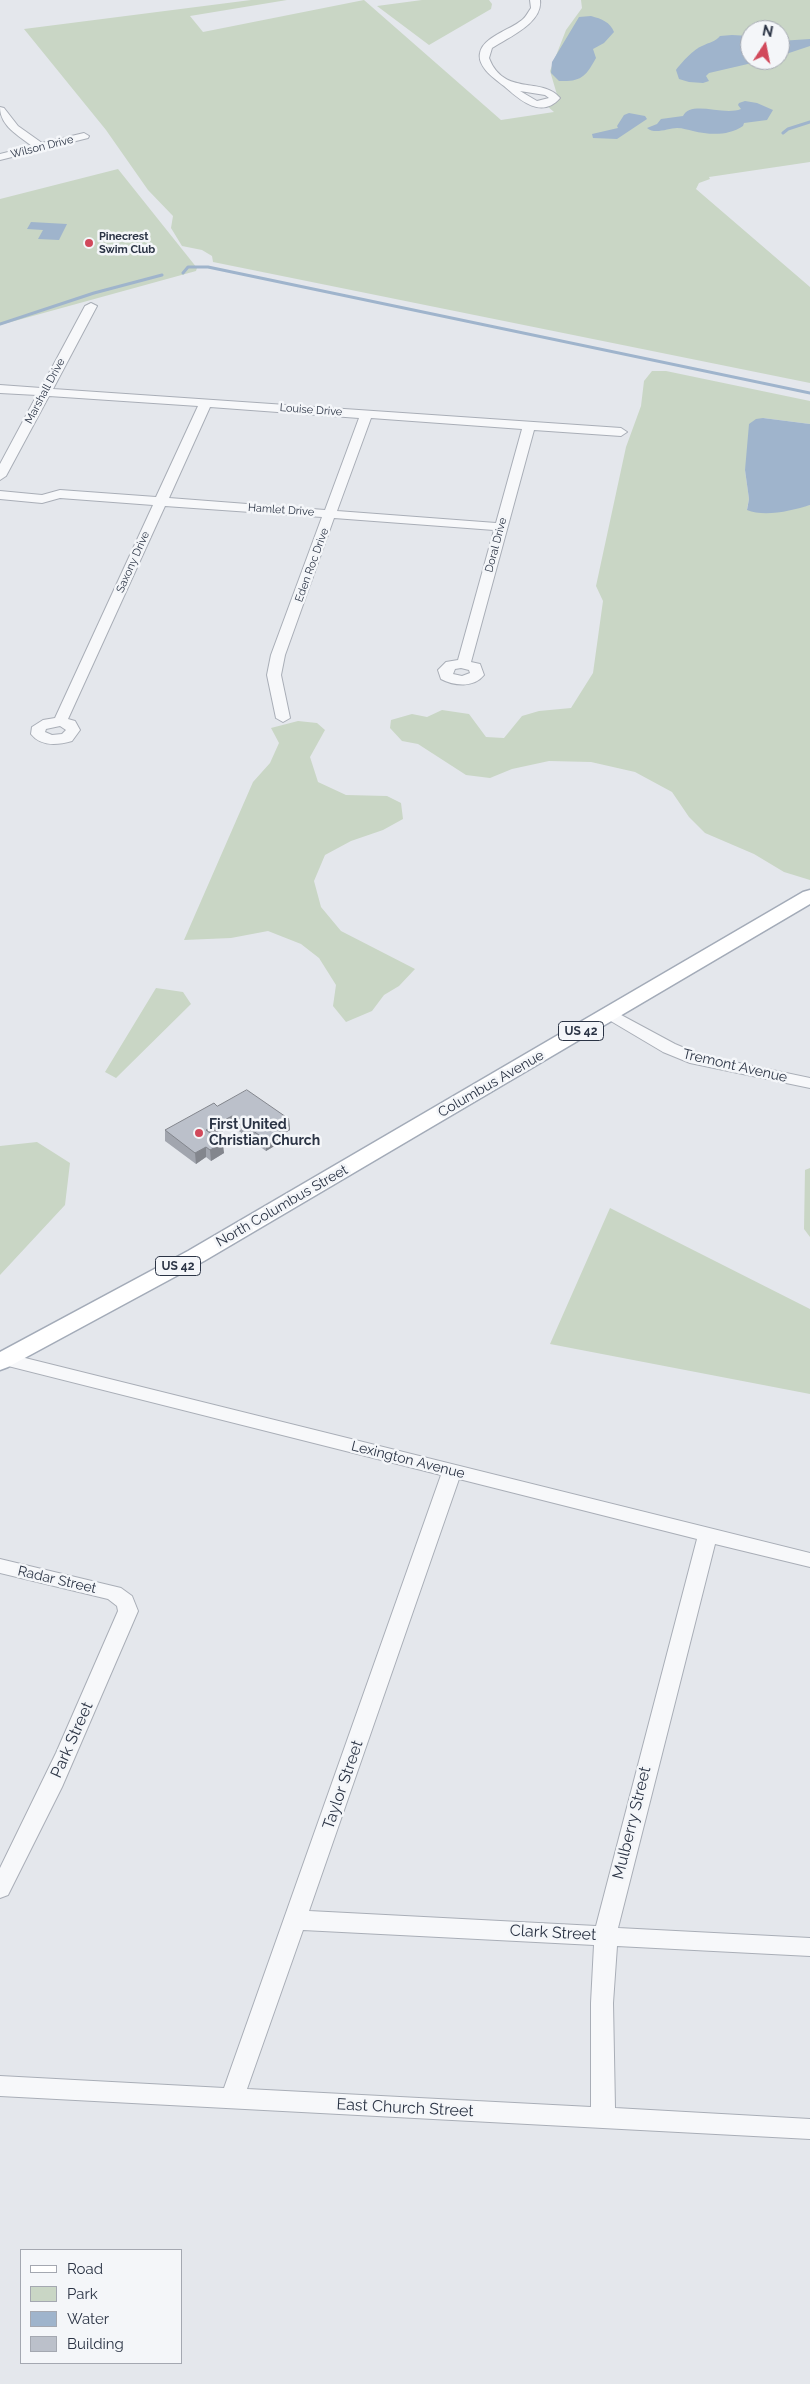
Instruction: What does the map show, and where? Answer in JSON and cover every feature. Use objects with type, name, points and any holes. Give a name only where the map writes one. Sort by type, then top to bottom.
[{"type":"main road","name":"Columbus Avenue","points":[[352,1165],[810,896]]},
{"type":"main road","name":"North Columbus Street","points":[[3,1360],[191,1259],[352,1165]]},
{"type":"street","points":[[511,87],[487,65],[483,56],[488,46],[530,19],[536,8],[535,0]]},
{"type":"street","points":[[0,110],[20,133],[41,147]]},
{"type":"street","name":"Wilson Drive","points":[[0,157],[84,136]]},
{"type":"street","name":"Marshall Drive","points":[[0,476],[91,306]]},
{"type":"street","name":"Louise Drive","points":[[0,389],[621,432]]},
{"type":"street","name":"Saxony Drive","points":[[60,722],[206,403]]},
{"type":"street","name":"Eden Roc Drive","points":[[282,718],[275,691],[274,669],[366,414]]},
{"type":"street","name":"Doral Drive","points":[[464,664],[529,426]]},
{"type":"street","name":"Hamlet Drive","points":[[0,483],[50,488],[60,494]]},
{"type":"street","name":"Hamlet Drive","points":[[0,496],[42,499],[60,494],[501,527]]},
{"type":"street","name":"Tremont Avenue","points":[[610,1014],[669,1048],[696,1060],[810,1082]]},
{"type":"street","name":"Lexington Avenue","points":[[3,1360],[810,1560]]},
{"type":"street","name":"Taylor Street","points":[[232,2099],[452,1471]]},
{"type":"street","name":"Mulberry Street","points":[[603,2118],[602,2003],[605,1935],[708,1534]]},
{"type":"street","name":"Radar Street","points":[[0,1566],[114,1593]]},
{"type":"street","name":"Park Street","points":[[0,1889],[27,1839],[128,1615],[126,1602],[114,1593]]},
{"type":"street","name":"Clark Street","points":[[296,1920],[810,1947]]},
{"type":"street","name":"East Church Street","points":[[0,2086],[810,2129]]},
{"type":"green space","points":[[251,0],[287,0],[190,16],[203,32],[364,0],[501,120],[554,112],[546,105],[558,98],[550,71],[566,30],[582,8],[581,0],[810,0],[810,162],[709,177],[710,179],[699,183],[696,189],[810,287],[810,383],[213,262],[212,256],[202,250],[182,246],[171,228],[173,216],[148,190],[106,130],[24,29]]},
{"type":"green space","points":[[422,0],[489,0],[492,4],[491,9],[429,45],[377,6]]},
{"type":"green space","name":"Pinecrest Swim Club","points":[[118,169],[197,268],[196,271],[0,325],[0,199]]},
{"type":"green space","points":[[652,371],[666,371],[810,401],[810,424],[763,418],[745,470],[749,499],[747,509],[774,512],[810,505],[810,880],[784,872],[754,854],[705,833],[689,817],[672,792],[635,772],[591,762],[549,761],[512,769],[490,778],[466,775],[418,744],[402,741],[390,728],[391,720],[412,714],[427,717],[442,710],[469,714],[486,737],[504,738],[522,716],[539,711],[571,708],[593,673],[603,601],[596,586],[626,447],[641,406],[644,381]]},
{"type":"green space","points":[[298,721],[317,723],[325,730],[310,757],[318,782],[346,795],[387,796],[401,803],[403,819],[383,830],[351,841],[325,855],[314,881],[321,907],[341,931],[415,969],[399,986],[384,995],[372,1011],[346,1022],[333,1006],[336,985],[319,958],[301,944],[268,931],[231,938],[184,940],[253,782],[270,763],[279,743],[271,728]]},
{"type":"green space","points":[[156,988],[183,992],[191,1004],[116,1078],[105,1072]]},
{"type":"green space","points":[[37,1142],[70,1163],[65,1205],[0,1275],[0,1146]]},
{"type":"green space","points":[[810,1168],[810,1237],[804,1229],[805,1170]]},
{"type":"green space","points":[[610,1208],[810,1309],[810,1394],[550,1344]]},
{"type":"water","points":[[591,16],[605,21],[614,32],[604,43],[593,49],[596,58],[582,77],[559,81],[551,73],[552,62],[579,17]]},
{"type":"water","points":[[740,35],[740,66],[709,73],[706,76],[709,81],[703,83],[679,79],[676,70],[684,60],[699,48],[720,36]]},
{"type":"water","points":[[810,39],[810,46],[790,53],[790,40]]},
{"type":"water","points":[[745,101],[757,103],[773,110],[767,120],[744,123],[743,126],[731,132],[719,134],[677,128],[654,131],[647,128],[657,124],[661,119],[683,116],[687,111],[693,109],[734,111],[741,109],[738,105],[739,103]]},
{"type":"water","points":[[629,113],[645,116],[647,119],[617,139],[593,138],[592,134],[618,128],[617,126],[624,115]]},
{"type":"water","points":[[31,222],[67,224],[59,240],[38,239],[43,230],[27,229]]},
{"type":"water","points":[[763,418],[810,424],[810,505],[770,513],[747,510],[749,499],[745,470],[749,424],[756,419]]},
{"type":"building","name":"First United Christian Church","points":[[247,1090],[289,1119],[277,1126],[283,1130],[266,1140],[232,1116],[206,1130],[223,1143],[210,1150],[206,1147],[195,1153],[165,1130],[214,1103],[217,1106]]},
{"type":"waterway","points":[[783,133],[788,129],[810,122]]},
{"type":"waterway","points":[[183,273],[188,267],[208,267],[810,393]]},
{"type":"waterway","points":[[0,324],[94,293],[162,275]]},
{"type":"place","name":"Pinecrest Swim Club","points":[[89,243]]},
{"type":"place","name":"First United Christian Church","points":[[199,1133]]}]
